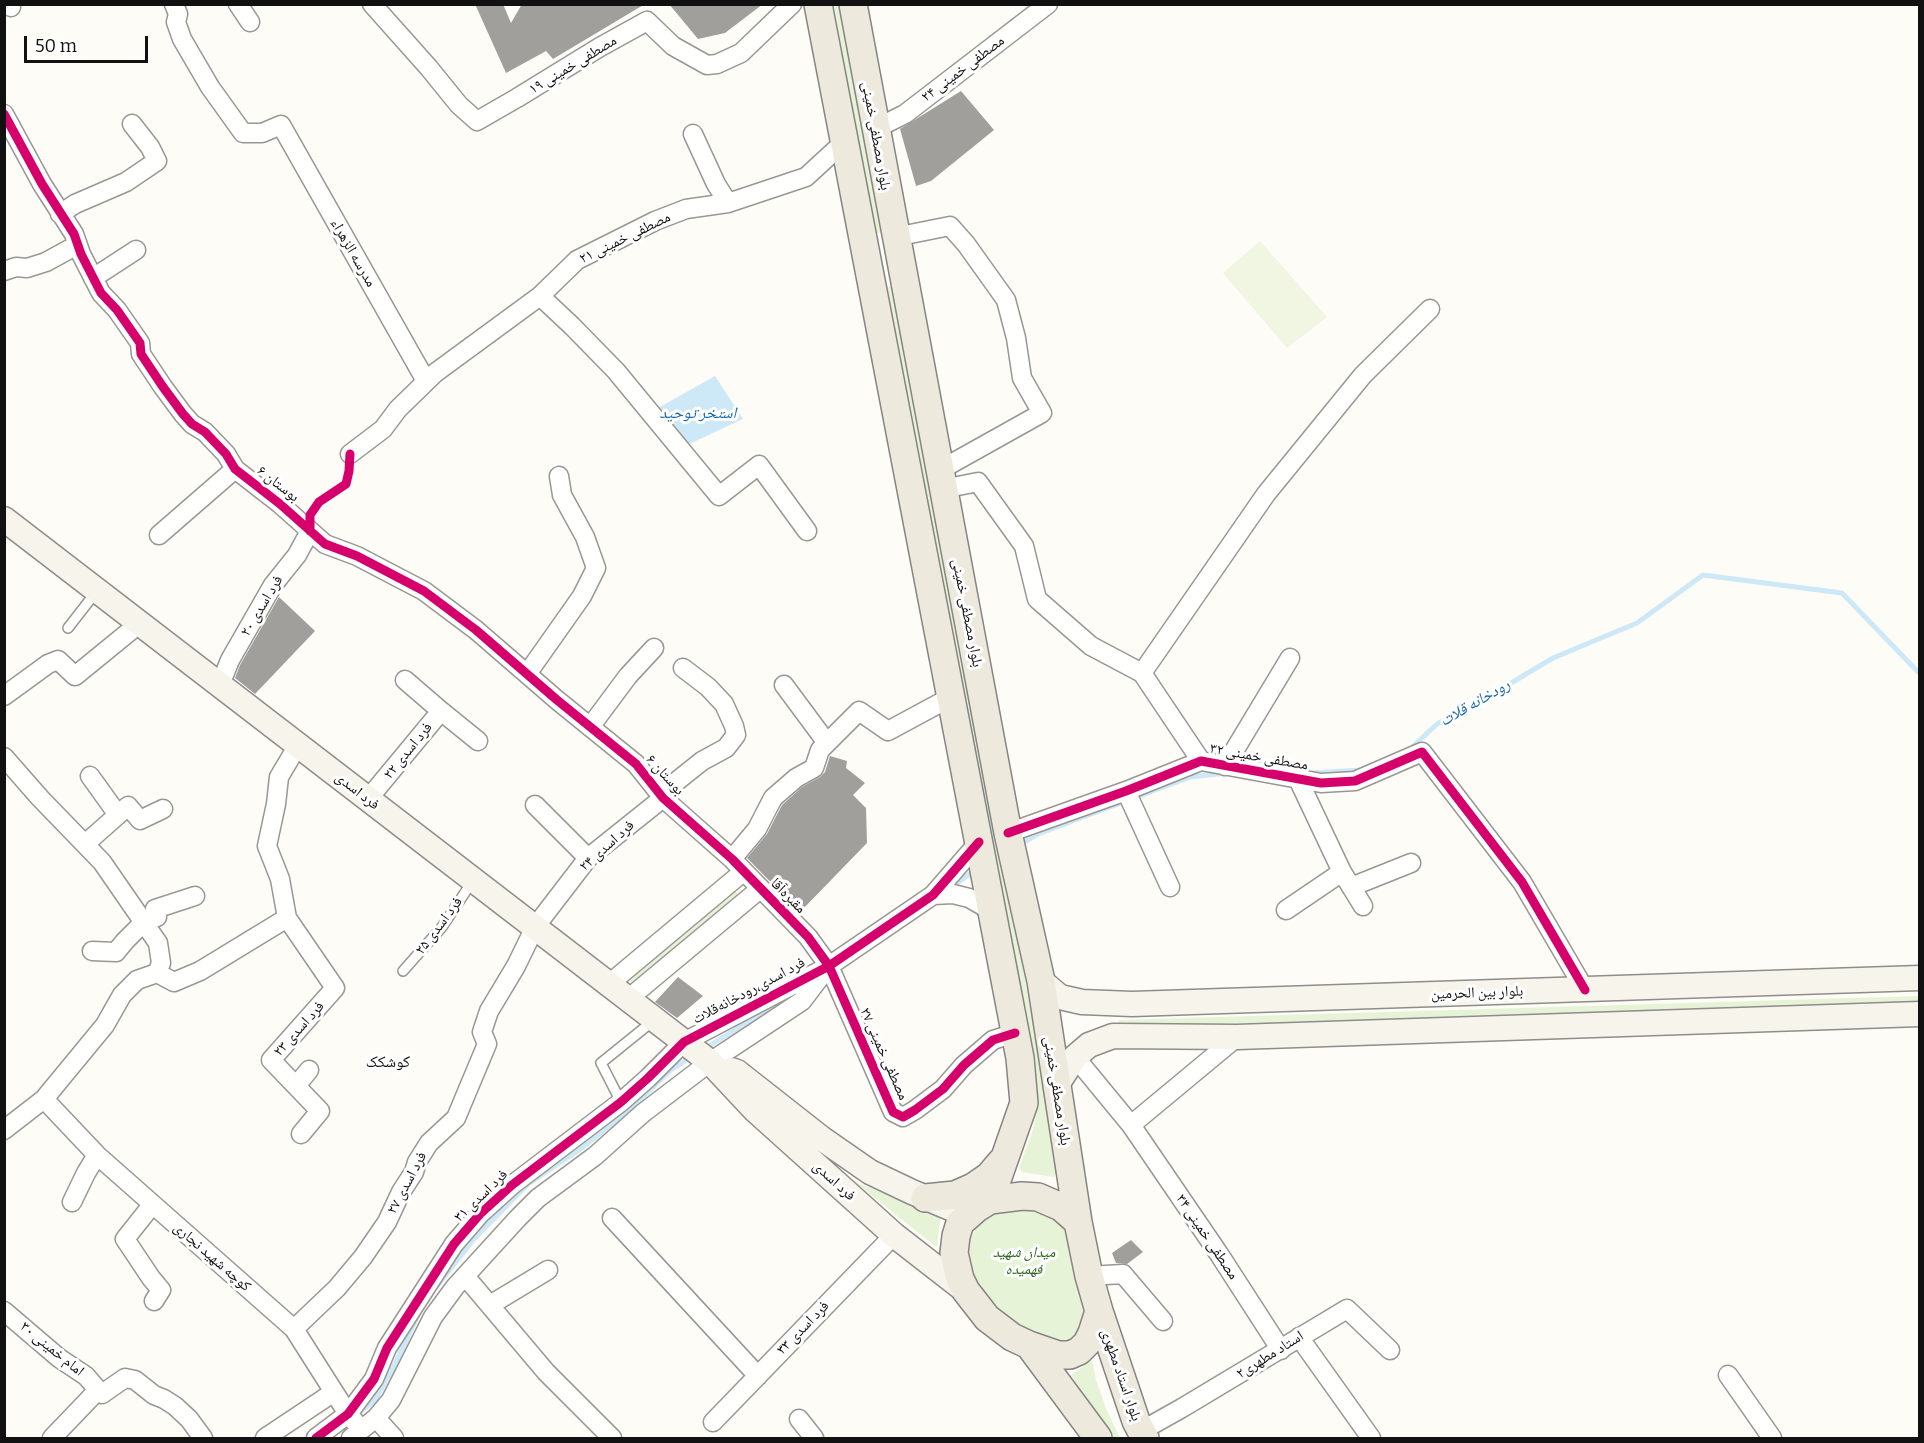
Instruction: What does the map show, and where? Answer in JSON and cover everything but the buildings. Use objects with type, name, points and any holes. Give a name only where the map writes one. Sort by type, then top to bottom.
[{"type":"main road","name":"بلوار مصطفی خمینی","points":[[818,4],[1015,1033],[1024,1103],[990,1200]]},
{"type":"main road","name":"بلوار مصطفی خمینی","points":[[853,4],[1009,834],[1041,981],[1078,1222]]},
{"type":"main road","points":[[868,267],[898,250]]},
{"type":"main road","name":"فرد اسدی","points":[[6,523],[97,590],[535,927],[613,980],[655,1020],[710,1062],[755,1110],[894,1235],[966,1291]]},
{"type":"main road","name":"بلوار بین الحرمین","points":[[1041,981],[1060,997],[1108,1004],[1920,978]]},
{"type":"main road","points":[[1108,1004],[1113,1036]]},
{"type":"main road","points":[[1056,1086],[1075,1057],[1089,1045],[1113,1036],[1237,1037],[1920,1014]]},
{"type":"main road","name":"فرد اسدی","points":[[710,1062],[737,1072],[821,1138],[870,1172],[968,1215]]},
{"type":"main road","points":[[925,1198],[954,1195],[973,1187],[989,1176],[1007,1154]]},
{"type":"main road","points":[[1023,1196],[1038,1197],[1061,1207],[1078,1222],[1099,1311],[1087,1343],[1079,1351],[1070,1355],[1058,1355],[1012,1337],[987,1318],[966,1291],[960,1279],[954,1253],[956,1236],[960,1223],[990,1200],[1023,1196]]},
{"type":"main road","name":"بلوار استاد مطهری","points":[[1099,1311],[1136,1422],[1143,1435]]},
{"type":"main road","points":[[1029,1345],[1098,1438]]},
{"type":"street","name":"مدرسه الزهراء","points":[[174,4],[178,14],[176,22],[182,39],[210,87],[243,133],[262,133],[281,125],[426,381]]},
{"type":"street","points":[[238,4],[250,22]]},
{"type":"street","name":"مصطفی خمینی ۱۹","points":[[372,4],[459,105],[477,121],[647,21],[673,46],[706,65],[717,64],[741,53],[792,4]]},
{"type":"street","name":"مصطفی خمینی ۲۴","points":[[875,129],[905,114],[1048,4]]},
{"type":"street","name":"بوستان ۶","points":[[4,114],[42,184],[74,234],[77,245],[101,292],[117,309],[140,343],[141,354],[176,405],[192,424],[205,432],[226,454],[235,469],[280,504],[325,544],[357,556],[424,591],[476,630],[636,764],[661,795],[732,866]]},
{"type":"street","points":[[60,214],[75,204],[126,182],[157,161],[150,147],[132,124]]},
{"type":"street","points":[[693,134],[716,184],[728,203]]},
{"type":"street","name":"مصطفی خمینی ۲۱","points":[[350,454],[383,429],[398,408],[426,381],[492,329],[540,296],[577,260],[655,221],[686,209],[728,203],[806,177],[844,142]]},
{"type":"street","points":[[898,250],[950,226],[966,244],[1006,300],[1016,338],[1022,378],[1042,413],[941,480]]},
{"type":"street","points":[[4,271],[16,267],[27,268],[46,262],[77,245]]},
{"type":"street","points":[[93,278],[136,250]]},
{"type":"street","points":[[540,296],[616,371],[719,496],[759,465],[807,531]]},
{"type":"street","points":[[1142,673],[1266,494],[1363,375],[1430,309]]},
{"type":"street","points":[[159,535],[235,469]]},
{"type":"street","points":[[527,674],[582,596],[596,568],[585,537],[562,495],[559,476]]},
{"type":"street","points":[[941,480],[978,482],[1023,546],[1037,598],[1091,646],[1142,673],[1201,761]]},
{"type":"street","name":"فرد اسدی ۲۰","points":[[220,685],[230,660],[273,585],[297,555],[310,531]]},
{"type":"street","points":[[4,696],[48,664],[58,660],[75,675],[140,623]]},
{"type":"street","points":[[590,727],[628,676],[654,648]]},
{"type":"street","points":[[1225,765],[1290,658]]},
{"type":"street","name":"فرد اسدی ۲۴","points":[[535,927],[588,858],[702,761],[726,748],[736,735],[724,704],[708,687],[683,668]]},
{"type":"street","points":[[405,680],[441,711]]},
{"type":"street","points":[[784,685],[827,743]]},
{"type":"street","points":[[613,980],[732,866],[757,829],[773,798],[796,778],[814,768],[820,750],[860,711],[888,731],[951,697]]},
{"type":"street","name":"فرد اسدی ۲۲","points":[[368,799],[441,711],[478,741]]},
{"type":"street","name":"فرد اسدی ۲۳","points":[[298,745],[279,777],[267,846],[280,879],[287,918],[335,988],[271,1060],[320,1111],[301,1134]]},
{"type":"street","name":"مصطفی خمینی ۳۲","points":[[1009,834],[1201,761],[1321,783],[1355,781],[1422,752],[1522,882],[1585,990]]},
{"type":"street","points":[[4,757],[102,862],[145,921],[158,942],[161,963],[158,972]]},
{"type":"street","points":[[90,776],[118,815]]},
{"type":"street","name":"مصطفی خمینی ۳۲","points":[[1298,779],[1342,872],[1363,906]]},
{"type":"street","points":[[1126,791],[1170,887]]},
{"type":"street","points":[[85,844],[128,806],[140,820],[163,809]]},
{"type":"street","points":[[535,806],[588,858]]},
{"type":"street","points":[[829,966],[933,895],[979,842]]},
{"type":"street","points":[[1352,887],[1411,863]]},
{"type":"street","name":"مقبره‌آقا","points":[[732,866],[754,894],[808,937],[829,966]]},
{"type":"street","points":[[1286,910],[1342,872]]},
{"type":"street","points":[[631,997],[754,894]]},
{"type":"street","points":[[933,895],[953,894],[969,898],[992,911]]},
{"type":"street","points":[[92,951],[116,952],[145,921],[157,917],[155,909],[195,897]]},
{"type":"street","points":[[158,972],[174,982],[200,971],[287,918]]},
{"type":"street","name":"فرد اسدی ۲۷","points":[[294,1329],[337,1288],[363,1257],[387,1222],[429,1143],[456,1118],[487,1044],[482,1032],[489,1011],[516,966],[535,927]]},
{"type":"street","name":"مصطفی خمینی ۲۷","points":[[829,966],[893,1112],[903,1117],[943,1089],[964,1065],[993,1040],[1015,1033]]},
{"type":"street","name":"فرد اسدی،رودخانه‌قلات","points":[[684,1042],[829,966]]},
{"type":"street","name":"فرد اسدی،رودخانه‌قلات","points":[[710,1062],[802,1001],[829,966]]},
{"type":"street","points":[[4,1130],[44,1099],[105,1025],[122,995],[137,980],[158,972]]},
{"type":"street","points":[[1131,1125],[1237,1037]]},
{"type":"street","name":"فرد اسدی ۳۱","points":[[316,1438],[348,1414],[374,1379],[387,1348],[454,1244],[480,1214],[512,1185],[621,1102],[684,1042]]},
{"type":"street","name":"مصطفی خمینی ۳۴","points":[[1075,1057],[1131,1125],[1281,1350]]},
{"type":"street","points":[[363,1429],[391,1400],[433,1317],[455,1287],[495,1241],[538,1198],[595,1156],[644,1113],[710,1062]]},
{"type":"street","points":[[296,1086],[309,1070]]},
{"type":"street","name":"کوچه شهید ‌نجاری","points":[[44,1099],[96,1155],[294,1329],[348,1414],[363,1429],[394,1438]]},
{"type":"street","points":[[72,1202],[96,1155]]},
{"type":"street","points":[[152,1205],[125,1239],[151,1278],[162,1290],[154,1301]]},
{"type":"street","points":[[612,1218],[758,1376]]},
{"type":"street","name":"فرد اسدی ۳۳","points":[[713,1422],[894,1235]]},
{"type":"street","points":[[490,1305],[548,1270]]},
{"type":"street","points":[[1089,1276],[1123,1274],[1163,1321]]},
{"type":"street","points":[[465,1276],[546,1372],[612,1438]]},
{"type":"street","name":"استاد مطهری۲","points":[[1143,1435],[1347,1309],[1390,1350]]},
{"type":"street","name":"امام خمینی ۳۰","points":[[4,1311],[59,1358],[86,1376],[98,1390]]},
{"type":"street","points":[[1299,1338],[1371,1438]]},
{"type":"street","points":[[1728,1375],[1772,1438]]},
{"type":"street","points":[[52,1438],[98,1390],[102,1394],[125,1378],[135,1380],[154,1395],[175,1406],[189,1419],[203,1438]]},
{"type":"street","points":[[265,1438],[334,1392]]},
{"type":"street","points":[[799,1419],[814,1438]]},
{"type":"lane","points":[[68,628],[97,590]]},
{"type":"lane","name":"فرد اسدی ۲۵","points":[[403,971],[442,927],[473,879]]},
{"type":"lane","points":[[621,1102],[601,1063],[655,1020]]},
{"type":"green space","points":[[834,5],[844,5],[886,232],[875,233]]},
{"type":"green space","points":[[1260,241],[1327,317],[1287,348],[1223,273]]},
{"type":"green space","points":[[898,285],[1060,1171],[1053,1177],[1022,1172],[1019,1168],[1034,1127],[1038,1103],[887,287]]},
{"type":"green space","points":[[733,887],[739,896],[633,985],[626,977]]},
{"type":"green space","points":[[1920,996],[1919,1003],[1118,1030],[1119,1020]]},
{"type":"green space","points":[[855,1182],[941,1215],[937,1247],[936,1247]]},
{"type":"green space","name":"میدان شهید فهمیده","points":[[1003,1210],[1048,1213],[1060,1220],[1069,1233],[1083,1288],[1086,1319],[1084,1332],[1071,1342],[1049,1341],[1022,1330],[972,1280],[966,1259],[969,1241],[980,1222]]},
{"type":"green space","points":[[1092,1360],[1096,1380],[1107,1411],[1120,1438],[1114,1438],[1071,1375]]},
{"type":"water","name":"استخر توحید","points":[[715,376],[743,419],[687,445],[658,408]]},
{"type":"waterway","name":"رودخانه قلات","points":[[1408,751],[1437,724],[1553,658],[1637,623],[1703,575],[1842,593],[1920,674]]},
{"type":"waterway","name":"رودخانه قلات","points":[[1311,773],[1362,770]]},
{"type":"waterway","name":"رودخانه قلات","points":[[1019,845],[1038,834],[1190,777],[1227,773]]},
{"type":"waterway","name":"رودخانه قلات","points":[[950,888],[977,869]]},
{"type":"waterway","name":"رودخانه قلات","points":[[704,1049],[783,1000]]},
{"type":"waterway","name":"رودخانه قلات","points":[[437,1286],[474,1239],[528,1184],[579,1150],[628,1111],[671,1070],[691,1057]]},
{"type":"waterway","name":"رودخانه قلات","points":[[357,1414],[375,1400],[420,1311]]},
{"type":"cycle path","points":[[4,114],[42,184],[74,234],[81,254],[101,293],[117,310],[140,343],[141,354],[183,414],[192,424],[205,432],[226,454],[235,469],[280,504],[325,544],[357,556],[424,591],[476,630],[636,764],[663,798],[732,859],[808,937],[829,966],[893,1112],[903,1117],[915,1110],[943,1089],[964,1065],[993,1040],[1015,1033]]},
{"type":"cycle path","points":[[310,531],[310,515],[319,502],[346,484],[350,454]]},
{"type":"cycle path","points":[[1008,833],[1126,791],[1201,761],[1321,783],[1355,781],[1422,752],[1522,882],[1585,990]]},
{"type":"cycle path","points":[[316,1438],[348,1414],[374,1379],[387,1348],[454,1244],[480,1214],[512,1185],[621,1102],[684,1042],[829,966],[933,895],[979,842]]},
{"type":"district","name":"کوشکک","points":[[388,1063]]}]
